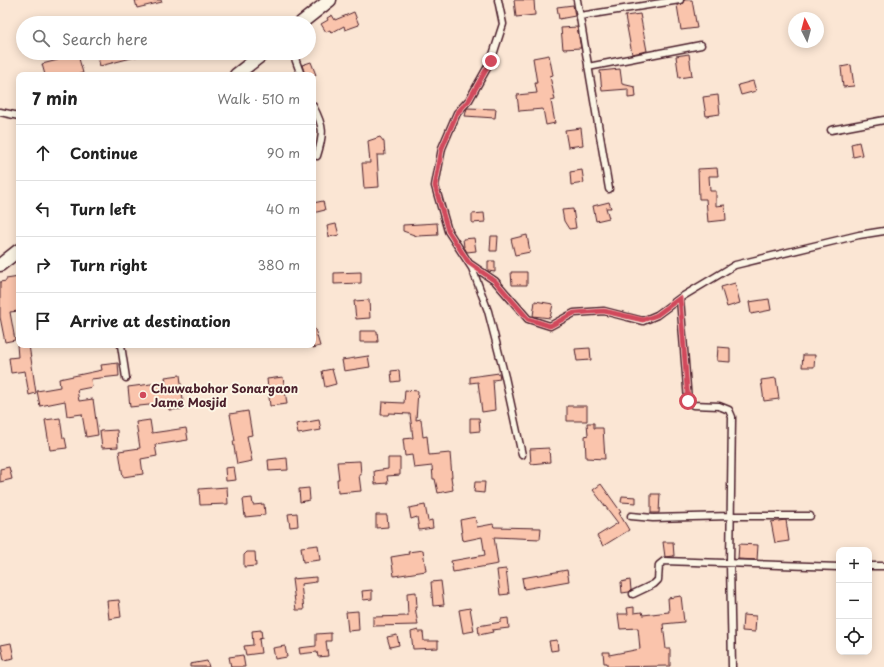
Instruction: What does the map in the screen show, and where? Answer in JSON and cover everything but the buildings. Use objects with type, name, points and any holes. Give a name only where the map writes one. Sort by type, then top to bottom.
[{"type":"highway","points":[[310,16],[330,0]]},
{"type":"highway","points":[[240,72],[255,60]]},
{"type":"highway","points":[[0,265],[16,252]]},
{"type":"street","points":[[498,0],[503,24],[491,61],[469,100],[457,113],[442,148],[435,186],[448,231],[472,268],[488,311],[505,377],[522,455]]},
{"type":"street","points":[[577,0],[608,189]]},
{"type":"street","points":[[580,16],[680,0]]},
{"type":"street","points":[[588,67],[701,45]]},
{"type":"street","points":[[296,60],[300,72]]},
{"type":"street","points":[[0,112],[16,115]]},
{"type":"street","points":[[316,114],[322,132],[322,140],[317,156]]},
{"type":"street","points":[[831,130],[884,120]]},
{"type":"street","points":[[469,263],[495,281],[528,319],[550,326],[574,313],[604,311],[643,320],[657,315],[680,298],[735,265],[859,235],[884,231]]},
{"type":"street","points":[[680,298],[688,401],[693,405],[719,406],[729,410],[732,417],[730,563],[732,667]]},
{"type":"street","points":[[121,348],[126,378]]},
{"type":"street","points":[[631,516],[653,518],[810,516]]},
{"type":"street","points":[[633,594],[654,584],[658,580],[659,565],[664,561],[836,567]]},
{"type":"street","points":[[872,566],[883,566]]},
{"type":"place","name":"Chuwabohor Sonargaon Jame Mosjid","points":[[143,395]]},
{"type":"route","points":[[491,61],[469,100],[457,113],[442,148],[435,186],[448,231],[469,263],[495,281],[528,319],[550,326],[574,313],[604,311],[643,320],[657,315],[680,298],[688,401]]}]
